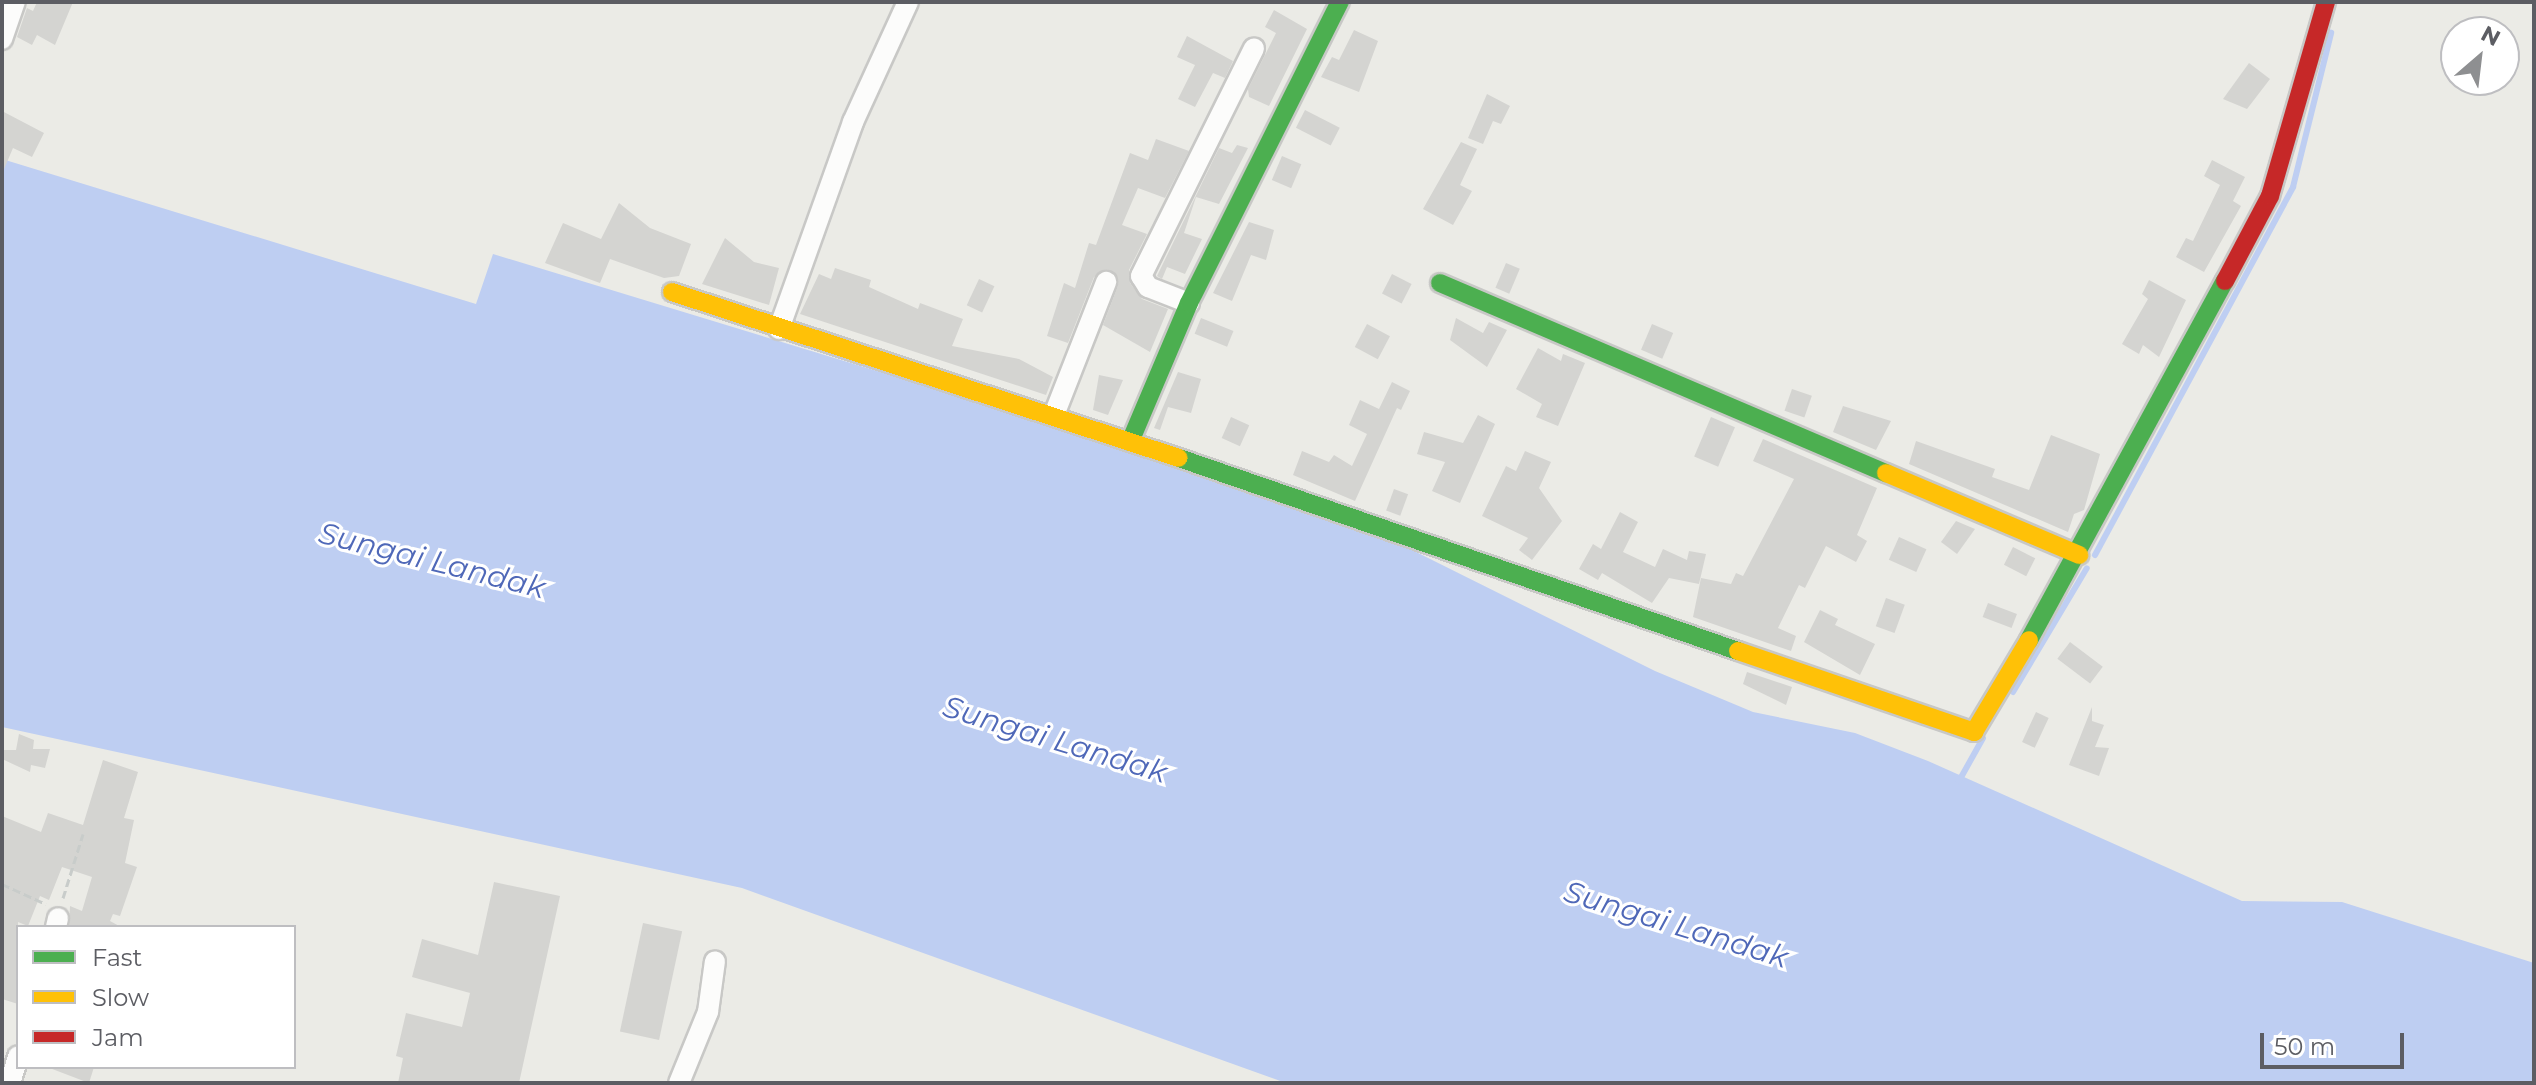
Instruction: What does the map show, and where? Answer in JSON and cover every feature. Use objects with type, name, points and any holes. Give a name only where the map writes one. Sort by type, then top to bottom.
[{"type":"street","points":[[2,39],[15,2]]},
{"type":"street","points":[[779,329],[853,122],[908,2]]},
{"type":"street","points":[[1130,442],[1189,303],[1340,2]]},
{"type":"street","points":[[672,292],[779,329],[1054,415],[1974,732],[2079,555],[2270,196],[2326,2]]},
{"type":"street","points":[[1189,303],[1148,287],[1141,276],[1254,48]]},
{"type":"street","points":[[1054,415],[1106,282]]},
{"type":"street","points":[[1440,283],[2079,555]]},
{"type":"street","points":[[679,1083],[708,1012],[715,961]]},
{"type":"street","points":[[10,1083],[16,1063]]},
{"type":"path","points":[[2,884],[57,919],[83,834]]},
{"type":"water","name":"Sungai Landak","points":[[2,159],[476,304],[493,254],[943,391],[1384,536],[1655,671],[1753,712],[1855,733],[1928,761],[2242,901],[2342,902],[2534,963],[2534,1083],[1286,1083],[742,888],[2,727]]},
{"type":"building","points":[[37,2],[73,2],[55,45],[37,35],[32,45],[17,37],[27,8],[33,11]]},
{"type":"building","points":[[1274,10],[1307,29],[1269,106],[1249,97],[1248,89],[1276,33],[1265,27]]},
{"type":"building","points":[[1354,30],[1378,41],[1359,92],[1321,77],[1332,57],[1339,60]]},
{"type":"building","points":[[1187,36],[1233,61],[1225,78],[1213,73],[1195,107],[1178,99],[1195,65],[1177,57]]},
{"type":"building","points":[[2249,63],[2270,79],[2247,109],[2223,99]]},
{"type":"building","points":[[1487,94],[1510,106],[1501,124],[1493,121],[1483,144],[1468,138]]},
{"type":"building","points":[[1305,110],[1340,128],[1331,146],[1296,128]]},
{"type":"building","points":[[2,111],[44,133],[32,157],[13,148],[2,174]]},
{"type":"building","points":[[1156,139],[1189,151],[1165,198],[1138,188],[1122,225],[1147,234],[1129,270],[1130,283],[1142,299],[1168,309],[1150,352],[1103,325],[1118,286],[1110,270],[1094,277],[1068,343],[1047,336],[1064,283],[1075,288],[1089,243],[1096,245],[1130,153],[1148,160]]},
{"type":"building","points":[[1461,142],[1477,149],[1460,185],[1472,191],[1453,225],[1423,209]]},
{"type":"building","points":[[1237,145],[1248,148],[1219,204],[1196,197],[1184,233],[1202,239],[1185,274],[1167,267],[1162,279],[1157,276],[1219,148],[1232,153]]},
{"type":"building","points":[[1282,156],[1301,164],[1291,188],[1272,180]]},
{"type":"building","points":[[2212,160],[2245,177],[2233,201],[2241,206],[2204,272],[2176,257],[2186,238],[2193,241],[2220,185],[2204,176]]},
{"type":"building","points":[[619,203],[650,228],[691,244],[679,276],[664,278],[610,259],[600,283],[545,263],[563,223],[601,239]]},
{"type":"building","points":[[1249,222],[1274,230],[1266,260],[1251,255],[1232,301],[1213,293]]},
{"type":"building","points":[[725,238],[754,262],[779,268],[769,305],[702,284]]},
{"type":"building","points":[[1506,263],[1520,269],[1509,294],[1495,288]]},
{"type":"building","points":[[835,268],[871,280],[869,287],[918,309],[920,303],[963,319],[952,346],[1019,359],[1053,377],[1046,395],[800,314],[819,274],[831,279]]},
{"type":"building","points":[[1392,274],[1412,284],[1402,304],[1382,294]]},
{"type":"building","points":[[979,279],[994,286],[982,312],[967,305]]},
{"type":"building","points":[[2149,280],[2186,300],[2159,357],[2143,345],[2139,354],[2122,344],[2148,299],[2142,294]]},
{"type":"building","points":[[1201,318],[1233,331],[1227,347],[1195,334]]},
{"type":"building","points":[[1456,318],[1483,333],[1489,322],[1507,330],[1487,367],[1450,340]]},
{"type":"building","points":[[1367,324],[1390,336],[1378,359],[1355,347]]},
{"type":"building","points":[[1652,324],[1673,333],[1662,359],[1641,350]]},
{"type":"building","points":[[1538,348],[1561,361],[1563,354],[1585,363],[1558,426],[1536,417],[1542,404],[1516,389]]},
{"type":"building","points":[[1178,372],[1201,379],[1191,413],[1168,407],[1160,430],[1154,428]]},
{"type":"building","points":[[1099,375],[1123,380],[1108,415],[1093,410]]},
{"type":"building","points":[[1392,382],[1410,391],[1401,410],[1397,408],[1355,501],[1293,475],[1302,451],[1329,462],[1334,455],[1352,466],[1367,434],[1349,425],[1360,400],[1379,409]]},
{"type":"building","points":[[1792,389],[1812,396],[1804,418],[1785,411]]},
{"type":"building","points":[[1843,406],[1891,421],[1876,450],[1833,432]]},
{"type":"building","points":[[1478,415],[1495,424],[1460,503],[1432,491],[1445,462],[1417,454],[1424,432],[1463,443]]},
{"type":"building","points":[[1231,417],[1249,425],[1240,446],[1222,438]]},
{"type":"building","points":[[1711,417],[1735,427],[1718,467],[1694,457]]},
{"type":"building","points":[[2051,435],[2100,454],[2084,510],[2074,514],[2068,532],[1909,464],[1916,441],[1995,469],[1992,477],[2029,490]]},
{"type":"building","points":[[1763,439],[1877,488],[1857,535],[1867,541],[1856,562],[1826,546],[1805,588],[1799,585],[1778,628],[1796,636],[1791,651],[1693,617],[1701,578],[1731,584],[1736,573],[1743,576],[1794,479],[1753,461]]},
{"type":"building","points":[[1525,451],[1551,462],[1539,488],[1562,521],[1532,560],[1519,550],[1528,538],[1482,516],[1506,466],[1516,471]]},
{"type":"building","points":[[1394,489],[1408,494],[1400,516],[1386,511]]},
{"type":"building","points":[[1620,512],[1638,522],[1623,552],[1655,567],[1663,549],[1687,560],[1689,551],[1706,554],[1699,584],[1669,578],[1652,603],[1602,573],[1598,580],[1579,569],[1593,544],[1601,549]]},
{"type":"building","points":[[1956,521],[1975,529],[1957,554],[1941,542]]},
{"type":"building","points":[[1899,537],[1926,549],[1916,572],[1889,560]]},
{"type":"building","points":[[2013,547],[2035,558],[2026,576],[2004,565]]},
{"type":"building","points":[[1886,598],[1905,605],[1895,633],[1876,626]]},
{"type":"building","points":[[1988,603],[2017,614],[2012,628],[1983,617]]},
{"type":"building","points":[[1820,610],[1838,619],[1835,625],[1875,644],[1860,675],[1804,642]]},
{"type":"building","points":[[2070,642],[2103,667],[2090,683],[2057,659]]},
{"type":"building","points":[[1747,672],[1792,687],[1786,705],[1743,684]]},
{"type":"building","points":[[2092,707],[2092,721],[2104,725],[2095,747],[2109,748],[2099,776],[2069,765]]},
{"type":"building","points":[[2036,712],[2049,718],[2035,748],[2022,742]]},
{"type":"building","points":[[19,734],[34,740],[33,749],[50,749],[45,768],[31,765],[30,772],[2,759],[2,750],[16,750]]},
{"type":"building","points":[[103,760],[138,772],[124,818],[134,820],[125,863],[137,867],[120,916],[113,914],[110,921],[117,925],[69,925],[70,906],[82,911],[92,877],[62,867],[49,900],[40,896],[28,925],[18,922],[16,925],[16,1003],[2,999],[2,816],[41,832],[48,813],[83,825]]},
{"type":"building","points":[[494,882],[560,896],[519,1083],[398,1083],[403,1058],[396,1056],[406,1013],[462,1027],[470,993],[412,977],[422,939],[478,955]]},
{"type":"building","points":[[643,923],[682,931],[659,1040],[620,1032]]},
{"type":"building","points":[[52,1069],[93,1069],[89,1083]]},
{"type":"waterway","points":[[2095,555],[2293,187],[2331,33]]},
{"type":"waterway","points":[[2013,692],[2087,568]]},
{"type":"waterway","points":[[1959,781],[1983,738]]},
{"type":"traffic: fast","points":[[1130,442],[1189,303],[1340,2]]},
{"type":"traffic: fast","points":[[2029,640],[2225,281]]},
{"type":"traffic: fast","points":[[1440,283],[1886,473]]},
{"type":"traffic: fast","points":[[1179,458],[1738,651]]},
{"type":"traffic: slow","points":[[672,292],[1179,458]]},
{"type":"traffic: slow","points":[[1886,473],[2079,555]]},
{"type":"traffic: slow","points":[[1738,651],[1974,732],[2029,640]]},
{"type":"traffic: jam","points":[[2225,281],[2270,196],[2326,2]]}]
